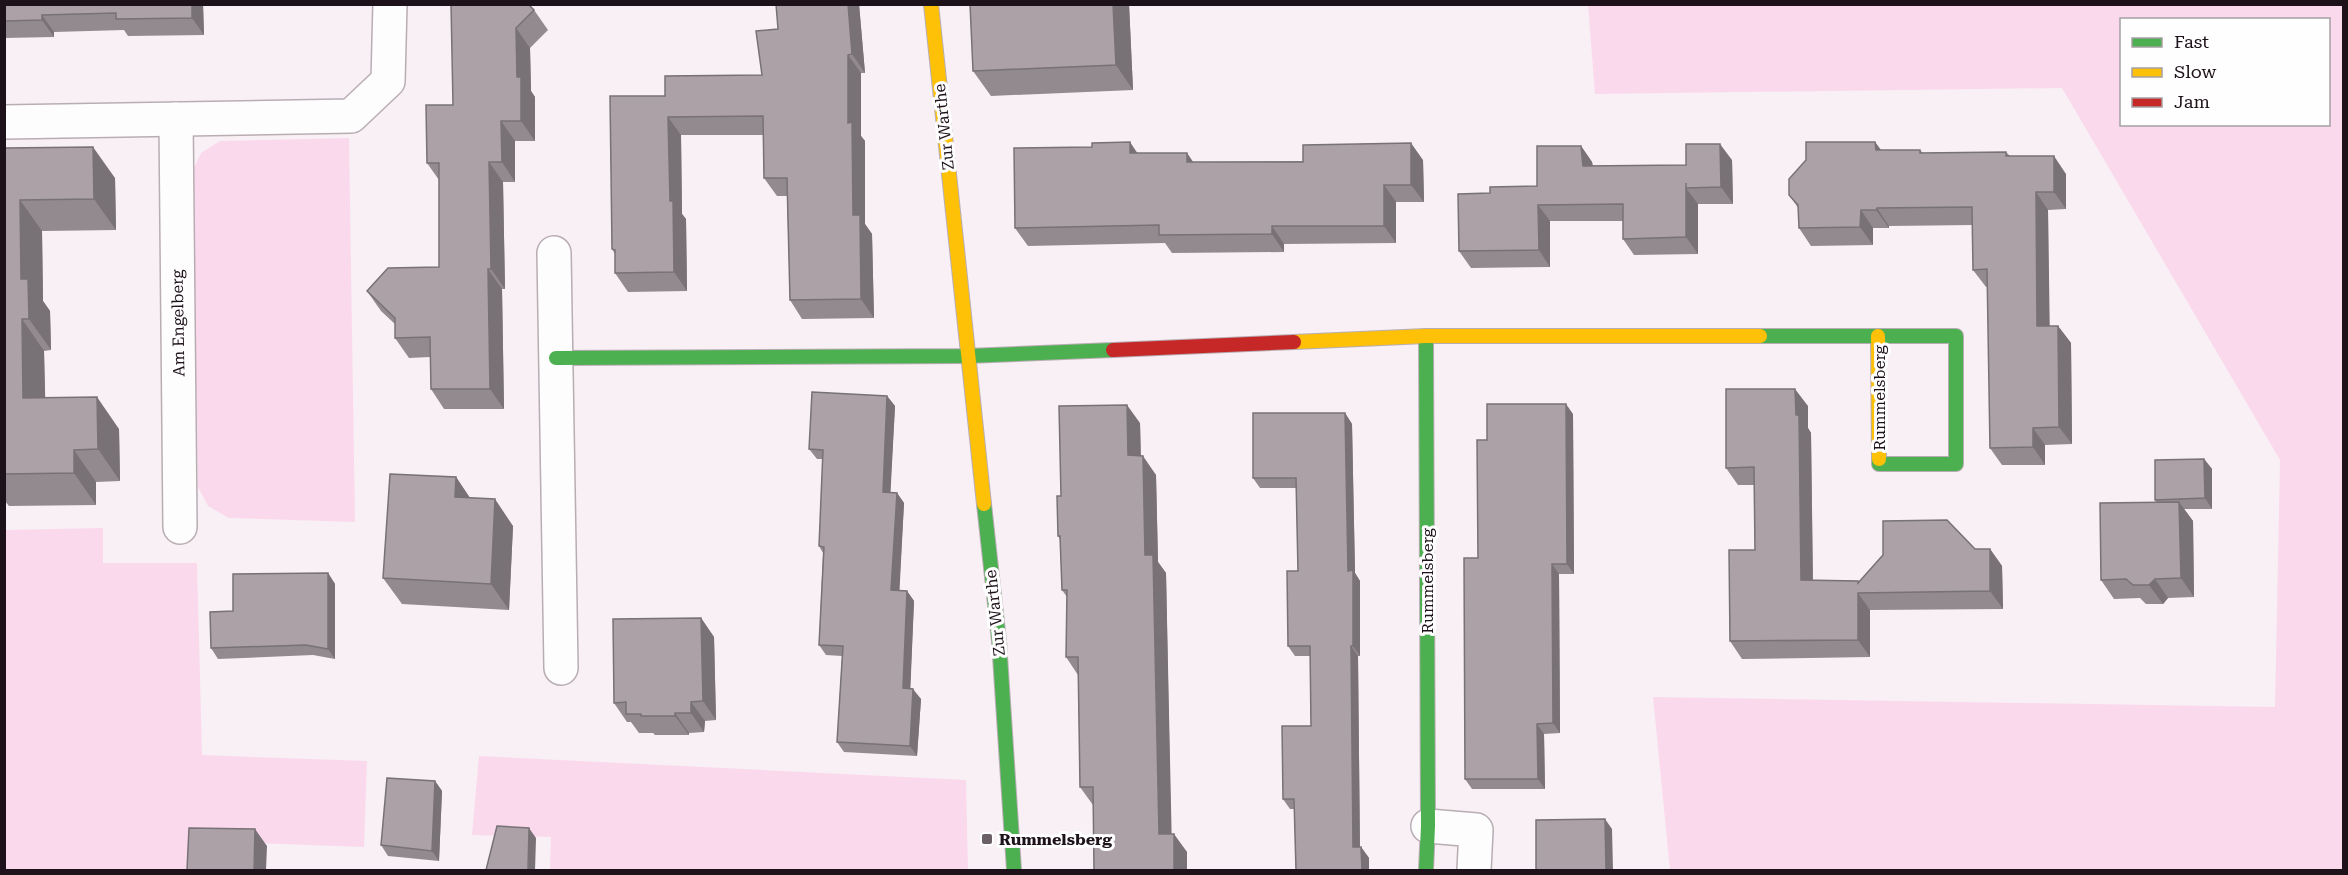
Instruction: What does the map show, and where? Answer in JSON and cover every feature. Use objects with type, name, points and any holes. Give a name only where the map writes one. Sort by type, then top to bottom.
[{"type":"street","points":[[4,122],[351,116],[388,81],[390,4]]},
{"type":"street","name":"Zur Warthe","points":[[931,4],[999,641],[1014,870]]},
{"type":"street","name":"Am Engelberg","points":[[176,119],[180,527]]},
{"type":"street","points":[[554,252],[561,668]]},
{"type":"street","name":"Rummelsberg","points":[[967,356],[1426,336],[1878,336],[1956,336],[1956,464],[1879,464],[1878,336]]},
{"type":"street","name":"Rummelsberg","points":[[1426,336],[1428,826],[1426,870]]},
{"type":"street","points":[[556,358],[967,356]]},
{"type":"street","points":[[1428,826],[1476,830],[1474,870]]},
{"type":"shaded area","points":[[1588,5],[2343,5],[2343,870],[1670,870],[1653,697],[2275,707],[2280,460],[2062,88],[1595,94]]},
{"type":"shaded area","points":[[349,138],[355,522],[229,518],[208,506],[198,487],[192,172],[201,153],[220,141]]},
{"type":"shaded area","points":[[103,528],[103,563],[197,563],[202,755],[367,761],[364,847],[194,841],[193,870],[5,870],[4,530]]},
{"type":"shaded area","points":[[479,756],[966,780],[968,870],[550,870],[551,837],[472,835]]},
{"type":"building","points":[[4,4],[192,4],[192,18],[116,19],[116,13],[42,15],[42,20],[4,21]]},
{"type":"building","points":[[451,4],[528,4],[534,10],[516,28],[517,77],[521,77],[521,121],[501,121],[502,162],[489,162],[490,389],[431,389],[430,337],[395,338],[395,318],[367,291],[388,268],[439,267],[439,163],[427,163],[426,105],[453,105]]},
{"type":"building","points":[[776,4],[848,4],[852,54],[848,55],[848,123],[852,122],[853,215],[860,215],[861,299],[790,300],[787,178],[764,178],[763,116],[668,117],[674,272],[615,273],[615,250],[612,249],[610,96],[665,96],[665,76],[762,75],[756,31],[778,29]]},
{"type":"building","points":[[970,4],[1113,4],[1116,65],[973,71]]},
{"type":"building","points":[[1130,142],[1130,153],[1187,153],[1187,162],[1303,162],[1303,145],[1411,143],[1411,185],[1384,185],[1384,226],[1272,226],[1272,234],[1159,235],[1159,225],[1015,228],[1014,148],[1092,147],[1092,143]]},
{"type":"building","points":[[1806,142],[1875,142],[1876,150],[1920,150],[1920,153],[2006,152],[2006,156],[2054,156],[2054,192],[2036,192],[2037,326],[2058,326],[2059,427],[2033,428],[2033,447],[1990,448],[1987,269],[1973,270],[1972,207],[1877,208],[1876,210],[1861,210],[1860,227],[1799,228],[1798,205],[1789,195],[1789,179],[1806,160]]},
{"type":"building","points":[[1686,144],[1720,144],[1721,187],[1686,188],[1686,237],[1623,239],[1623,204],[1538,205],[1539,250],[1459,251],[1458,194],[1490,193],[1490,187],[1537,186],[1537,146],[1581,146],[1583,166],[1686,165]]},
{"type":"building","points":[[93,147],[94,199],[20,200],[21,279],[28,279],[29,319],[22,319],[23,398],[97,397],[98,449],[74,450],[74,473],[4,474],[4,148]]},
{"type":"building","points":[[1726,389],[1795,389],[1796,415],[1799,415],[1801,580],[1858,581],[1858,583],[1883,555],[1883,521],[1947,520],[1975,549],[1990,549],[1990,591],[1858,593],[1858,640],[1730,641],[1729,550],[1755,550],[1754,467],[1726,468]]},
{"type":"building","points":[[812,392],[887,396],[883,492],[897,493],[891,590],[907,591],[903,688],[913,689],[910,746],[837,742],[843,646],[819,645],[824,547],[819,546],[823,450],[809,449]]},
{"type":"building","points":[[1487,404],[1566,404],[1567,564],[1552,564],[1553,723],[1537,724],[1538,779],[1465,779],[1464,558],[1478,558],[1477,440],[1487,440]]},
{"type":"building","points":[[1127,405],[1128,455],[1143,456],[1145,555],[1153,555],[1159,834],[1174,834],[1174,870],[1094,870],[1093,787],[1080,787],[1078,657],[1066,657],[1067,590],[1062,590],[1060,536],[1058,536],[1057,496],[1061,496],[1059,406]]},
{"type":"building","points":[[1253,413],[1345,413],[1348,571],[1353,570],[1353,646],[1351,646],[1353,847],[1361,847],[1362,870],[1296,870],[1294,799],[1283,799],[1282,726],[1311,726],[1310,646],[1288,646],[1287,571],[1298,571],[1296,478],[1253,478]]},
{"type":"building","points":[[2204,459],[2205,498],[2155,500],[2155,460]]},
{"type":"building","points":[[390,474],[456,477],[455,497],[495,499],[491,584],[383,578]]},
{"type":"building","points":[[2179,502],[2181,578],[2155,579],[2149,585],[2133,585],[2126,579],[2101,580],[2100,503]]},
{"type":"building","points":[[328,573],[328,649],[306,645],[211,648],[210,612],[233,611],[233,574]]},
{"type":"building","points":[[701,618],[703,701],[691,702],[691,713],[675,713],[675,716],[626,714],[626,702],[614,703],[613,619]]},
{"type":"building","points":[[387,778],[435,781],[432,851],[381,845]]},
{"type":"building","points":[[1605,819],[1606,870],[1536,870],[1536,820]]},
{"type":"building","points":[[497,826],[529,828],[528,870],[486,870]]},
{"type":"building","points":[[189,828],[255,829],[254,870],[187,870]]},
{"type":"traffic: fast","points":[[1426,336],[1428,826],[1426,870]]},
{"type":"traffic: fast","points":[[1760,336],[1956,336],[1956,464],[1879,464],[1879,459]]},
{"type":"traffic: fast","points":[[556,358],[967,356],[1113,350]]},
{"type":"traffic: fast","points":[[984,504],[999,641],[1014,870]]},
{"type":"traffic: slow","points":[[931,4],[984,504]]},
{"type":"traffic: slow","points":[[1294,342],[1426,336],[1760,336]]},
{"type":"traffic: slow","points":[[1878,336],[1879,459]]},
{"type":"traffic: jam","points":[[1113,350],[1294,342]]},
{"type":"place","name":"Rummelsberg","points":[[987,839]]}]
